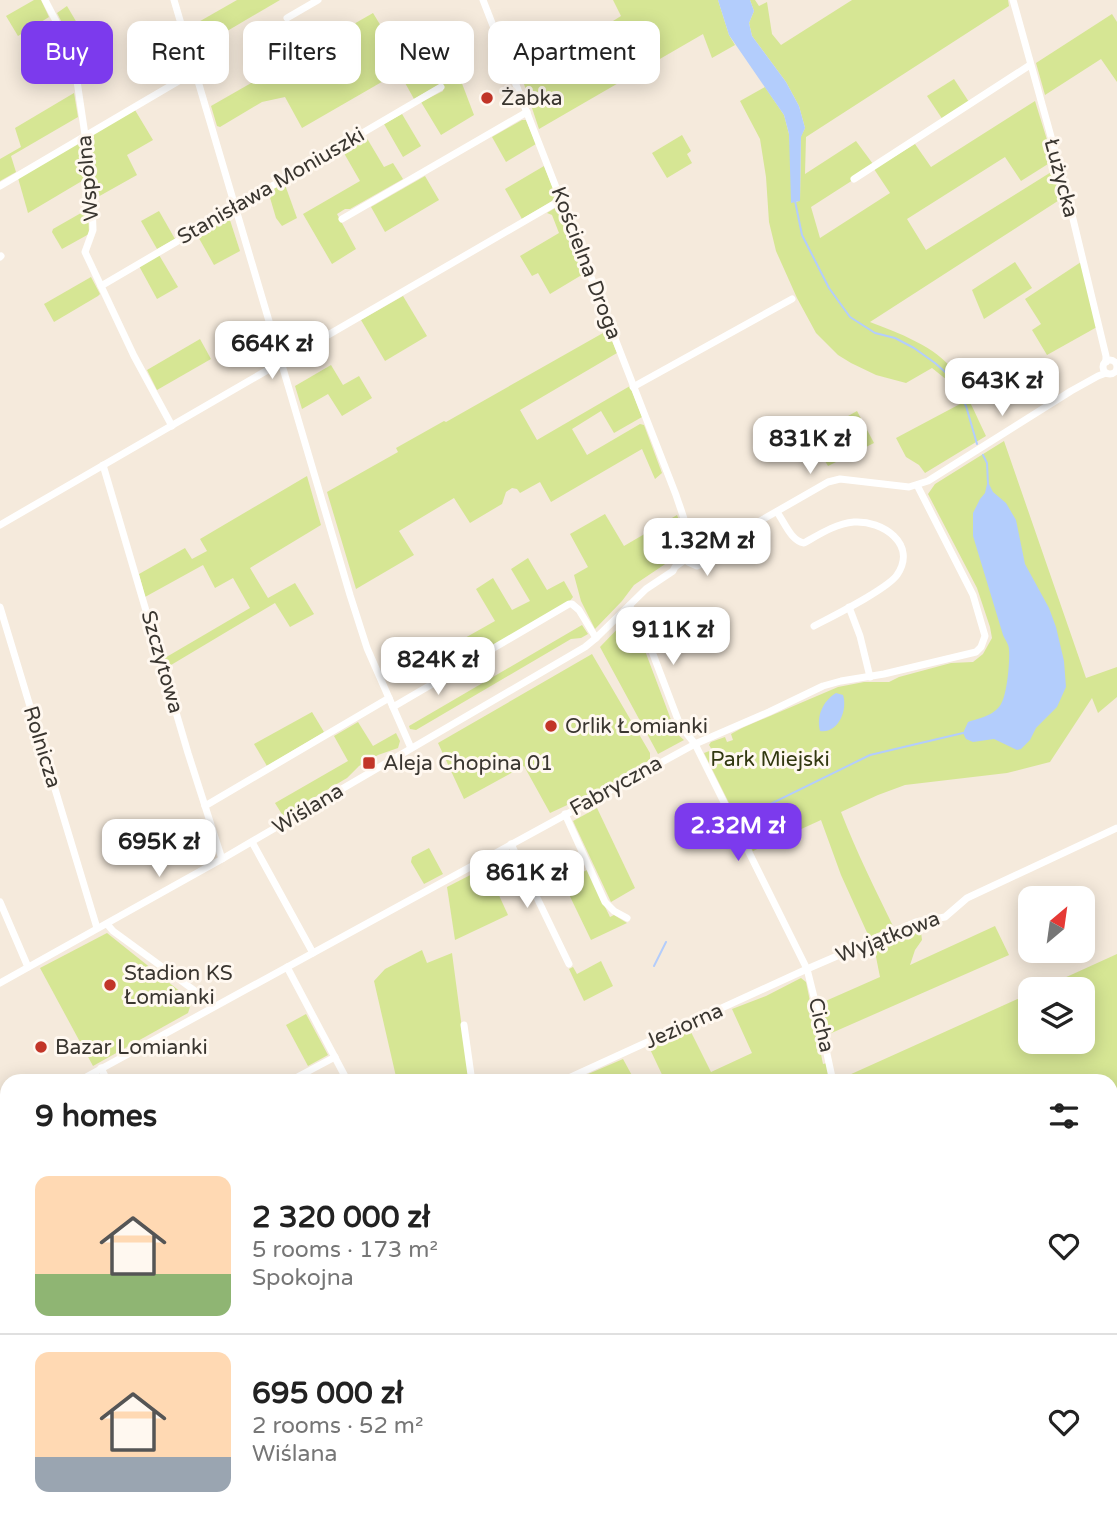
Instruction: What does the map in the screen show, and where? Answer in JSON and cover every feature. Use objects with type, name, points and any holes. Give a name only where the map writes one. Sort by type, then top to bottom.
[{"type":"street","name":"Wspólna","points":[[45,0],[72,52],[85,135],[93,230],[85,252],[130,348],[172,426]]},
{"type":"street","points":[[174,0],[180,21]]},
{"type":"street","points":[[287,18],[318,0]]},
{"type":"street","name":"Kościelna Droga","points":[[483,0],[676,495],[686,527],[688,549]]},
{"type":"street","name":"Łużycka","points":[[1013,0],[1067,194],[1109,366]]},
{"type":"street","points":[[854,179],[1030,65]]},
{"type":"street","points":[[0,186],[173,84]]},
{"type":"street","points":[[198,84],[367,648],[411,748]]},
{"type":"street","name":"Stanisława Moniuszki","points":[[101,286],[442,87]]},
{"type":"street","points":[[342,219],[527,112]]},
{"type":"street","points":[[0,524],[561,200]]},
{"type":"street","points":[[633,387],[792,299]]},
{"type":"street","points":[[703,550],[706,560],[701,566],[688,561],[688,549],[720,547],[725,541],[828,482],[840,479],[903,487],[928,481],[1109,366]]},
{"type":"street","name":"Szczytowa","points":[[103,465],[222,859]]},
{"type":"street","name":"Fabryczna","points":[[91,1074],[695,744],[812,690],[976,652],[985,640],[970,589],[917,485]]},
{"type":"street","points":[[777,512],[795,540],[804,544],[831,528],[865,522],[896,537],[902,546],[903,556],[898,572],[888,583],[814,626]]},
{"type":"street","name":"Kościelna Droga","points":[[686,527],[703,550]]},
{"type":"street","name":"Wiślana","points":[[0,983],[252,842],[585,647],[646,589],[688,561]]},
{"type":"street","points":[[393,707],[569,604],[579,610],[596,638]]},
{"type":"street","name":"Cicha","points":[[629,606],[642,622],[680,725],[695,744],[807,969],[831,1074]]},
{"type":"street","name":"Rolnicza","points":[[0,607],[97,928]]},
{"type":"street","points":[[849,607],[860,636],[870,677]]},
{"type":"street","points":[[205,806],[389,698]]},
{"type":"street","points":[[565,814],[605,902],[627,918]]},
{"type":"street","name":"Wyjątkowa","points":[[807,969],[916,922],[945,917],[967,898],[1117,828]]},
{"type":"street","points":[[252,842],[313,953]]},
{"type":"street","points":[[511,844],[569,964]]},
{"type":"street","points":[[0,902],[28,967]]},
{"type":"street","points":[[107,924],[202,996],[212,1007]]},
{"type":"street","points":[[287,967],[344,1074]]},
{"type":"street","name":"Jeziorna","points":[[578,1074],[807,969]]},
{"type":"street","points":[[464,1025],[471,1074]]},
{"type":"street","points":[[303,1074],[335,1057]]},
{"type":"street","points":[[101,1068],[104,1074]]},
{"type":"green space","points":[[34,0],[41,0],[49,17],[42,21],[21,21],[21,34],[18,36],[6,16]]},
{"type":"green space","points":[[237,0],[280,0],[229,30],[229,21],[200,21]]},
{"type":"green space","points":[[613,0],[718,0],[735,45],[712,58],[703,34],[660,59],[660,21],[613,21],[621,16]]},
{"type":"green space","points":[[750,0],[755,0],[759,6],[767,2],[772,34],[781,45],[852,0],[1008,0],[1009,6],[806,137],[805,174],[856,141],[873,164],[811,207],[820,238],[890,193],[874,169],[915,144],[931,167],[1035,101],[1052,156],[1048,164],[1021,181],[1005,157],[907,219],[926,250],[1056,169],[1064,197],[870,322],[916,341],[947,363],[963,387],[986,436],[925,473],[919,465],[906,457],[896,438],[960,404],[947,380],[932,368],[906,383],[876,375],[838,355],[816,333],[776,251],[769,222],[760,139],[740,101],[765,87],[784,115],[789,134],[795,203],[800,200],[801,136],[805,128],[799,106],[786,82],[752,36],[749,23],[754,11]]},
{"type":"green space","points":[[67,6],[76,21],[61,21],[57,13]]},
{"type":"green space","points":[[373,13],[378,21],[375,21],[375,84],[378,84],[302,128],[285,97],[262,102],[220,127],[217,126],[211,106],[249,84],[361,84],[359,21]]},
{"type":"green space","points":[[1112,14],[1117,22],[1117,82],[1101,59],[1045,95],[1036,63]]},
{"type":"green space","points":[[954,79],[969,102],[943,120],[927,96]]},
{"type":"green space","points":[[406,84],[440,84],[414,99]]},
{"type":"green space","points":[[440,84],[462,84],[474,115],[441,135],[421,102],[443,91],[444,85]]},
{"type":"green space","points":[[524,84],[617,84],[539,129]]},
{"type":"green space","points":[[74,93],[78,117],[11,156],[16,172],[0,181],[0,159],[21,147],[15,128]]},
{"type":"green space","points":[[135,110],[153,140],[127,155],[137,175],[96,198],[89,136]]},
{"type":"green space","points":[[402,114],[421,146],[403,157],[384,124]]},
{"type":"green space","points":[[526,120],[536,144],[506,162],[492,137]]},
{"type":"green space","points":[[365,135],[384,167],[393,163],[403,179],[337,214],[356,249],[332,264],[303,214],[360,181],[341,148]]},
{"type":"green space","points":[[682,135],[691,151],[687,154],[692,163],[667,178],[652,153]]},
{"type":"green space","points":[[81,141],[87,178],[28,213],[18,178]]},
{"type":"green space","points":[[544,166],[557,198],[522,219],[505,189]]},
{"type":"green space","points":[[425,176],[439,200],[385,232],[371,207]]},
{"type":"green space","points":[[284,182],[297,218],[282,226],[276,218],[268,191]]},
{"type":"green space","points":[[560,205],[585,273],[550,294],[538,273],[532,276],[520,256],[559,233],[552,215],[547,213]]},
{"type":"green space","points":[[88,209],[89,234],[62,249],[52,232],[53,229]]},
{"type":"green space","points":[[159,211],[175,239],[157,249],[141,221]]},
{"type":"green space","points":[[228,214],[240,251],[214,265],[196,233]]},
{"type":"green space","points":[[159,255],[178,287],[157,299],[139,266]]},
{"type":"green space","points":[[1015,262],[1032,288],[984,319],[972,290]]},
{"type":"green space","points":[[1081,262],[1097,327],[1047,355],[1032,330],[1041,324],[1025,299]]},
{"type":"green space","points":[[91,277],[100,294],[54,322],[44,304]]},
{"type":"green space","points":[[403,296],[427,336],[385,361],[361,320]]},
{"type":"green space","points":[[603,333],[610,336],[617,353],[520,410],[537,440],[630,386],[642,417],[614,433],[601,411],[572,429],[587,455],[640,424],[644,425],[662,473],[655,479],[642,449],[551,502],[540,482],[520,493],[512,488],[506,492],[502,504],[470,523],[454,498],[399,531],[414,555],[356,589],[327,492],[398,452],[396,448]]},
{"type":"green space","points":[[200,339],[211,359],[157,390],[147,370]]},
{"type":"green space","points":[[331,365],[343,385],[359,376],[372,398],[342,416],[328,394],[302,409],[295,386]]},
{"type":"green space","points":[[857,411],[874,443],[828,466],[811,437]]},
{"type":"green space","name":"Park Miejski","points":[[1004,441],[1086,678],[1117,667],[1117,697],[1098,713],[1092,698],[1050,762],[1007,773],[905,785],[841,812],[893,926],[869,937],[841,875],[821,820],[753,851],[704,753],[712,750],[709,745],[711,742],[725,737],[727,742],[733,740],[731,734],[742,728],[838,687],[864,682],[889,682],[951,663],[973,662],[983,654],[992,638],[977,588],[928,494],[935,484]]},
{"type":"green space","points":[[307,476],[321,525],[250,568],[268,598],[295,583],[314,614],[290,627],[275,603],[166,668],[163,659],[250,608],[233,578],[215,588],[203,565],[145,597],[139,574],[185,548],[192,559],[207,551],[200,539]]},
{"type":"green space","points":[[605,514],[624,546],[677,515],[685,536],[681,539],[680,554],[634,585],[595,629],[581,601],[574,575],[588,567],[570,534]]},
{"type":"green space","points":[[528,558],[547,590],[564,581],[573,597],[569,602],[467,661],[456,643],[495,621],[476,589],[493,578],[512,610],[530,601],[511,569]]},
{"type":"green space","points":[[629,617],[633,619],[676,733],[684,740],[658,754],[600,647]]},
{"type":"green space","points":[[582,625],[588,634],[571,639],[416,730],[410,729],[409,726]]},
{"type":"green space","name":"Orlik Łomianki","points":[[592,654],[650,753],[650,759],[632,775],[550,813],[524,766],[464,799],[438,743]]},
{"type":"green space","points":[[312,712],[324,732],[267,766],[254,744]]},
{"type":"green space","points":[[358,722],[373,746],[396,733],[400,741],[398,748],[359,766],[347,778],[283,816],[275,803],[348,761],[334,736]]},
{"type":"green space","points":[[597,808],[635,888],[611,902],[573,821]]},
{"type":"green space","points":[[429,848],[443,874],[424,884],[411,862],[412,857]]},
{"type":"green space","points":[[486,867],[508,915],[455,940],[447,887]]},
{"type":"green space","points":[[587,870],[610,917],[614,915],[627,923],[591,940],[563,882]]},
{"type":"green space","points":[[920,924],[922,940],[910,965],[995,926],[1009,955],[827,1035],[821,1003],[880,977],[874,947]]},
{"type":"green space","name":"Stadion KS Łomianki","points":[[107,933],[192,1001],[188,1013],[93,1066],[40,968]]},
{"type":"green space","points":[[422,950],[427,963],[452,953],[468,1074],[395,1074],[374,981],[385,969]]},
{"type":"green space","points":[[1117,954],[1117,1074],[851,1074],[1018,999],[1018,1054],[1095,1054],[1095,977],[1066,977]]},
{"type":"green space","points":[[601,961],[613,986],[584,1001],[569,969],[573,967],[577,974]]},
{"type":"green space","points":[[801,978],[806,982],[823,1064],[827,1063],[829,1074],[662,1074],[649,1047],[689,1028],[711,1072],[752,1053],[732,1009]]},
{"type":"green space","points":[[306,1014],[328,1055],[308,1066],[286,1025]]},
{"type":"green space","points":[[623,1059],[631,1074],[588,1074]]},
{"type":"water","points":[[718,0],[750,0],[754,11],[749,23],[752,36],[786,82],[799,106],[805,128],[801,137],[800,201],[791,203],[789,134],[784,115],[729,35]]},
{"type":"water","points":[[987,484],[1006,503],[1016,520],[1025,564],[1049,608],[1064,661],[1066,687],[1057,707],[1036,728],[1030,740],[1017,750],[994,739],[973,742],[966,739],[963,733],[968,722],[990,714],[1001,704],[1008,670],[1008,646],[973,536],[973,513],[985,493]]},
{"type":"water","points":[[836,693],[843,695],[843,714],[832,729],[820,731],[822,709],[827,700]]},
{"type":"waterway","points":[[795,201],[802,235],[829,288],[850,317],[875,333],[895,338],[914,348],[954,380],[966,406],[977,444]]},
{"type":"waterway","points":[[983,455],[987,463],[988,484]]},
{"type":"waterway","points":[[738,820],[870,755],[963,733]]},
{"type":"waterway","points":[[654,966],[666,942]]},
{"type":"place","name":"Żabka","points":[[487,98]]},
{"type":"place","name":"Orlik Łomianki","points":[[551,726]]},
{"type":"place","name":"Aleja Chopina 01","points":[[369,763]]},
{"type":"place","name":"Stadion KS Łomianki","points":[[110,985]]},
{"type":"place","name":"Bazar Lomianki","points":[[41,1047]]}]
